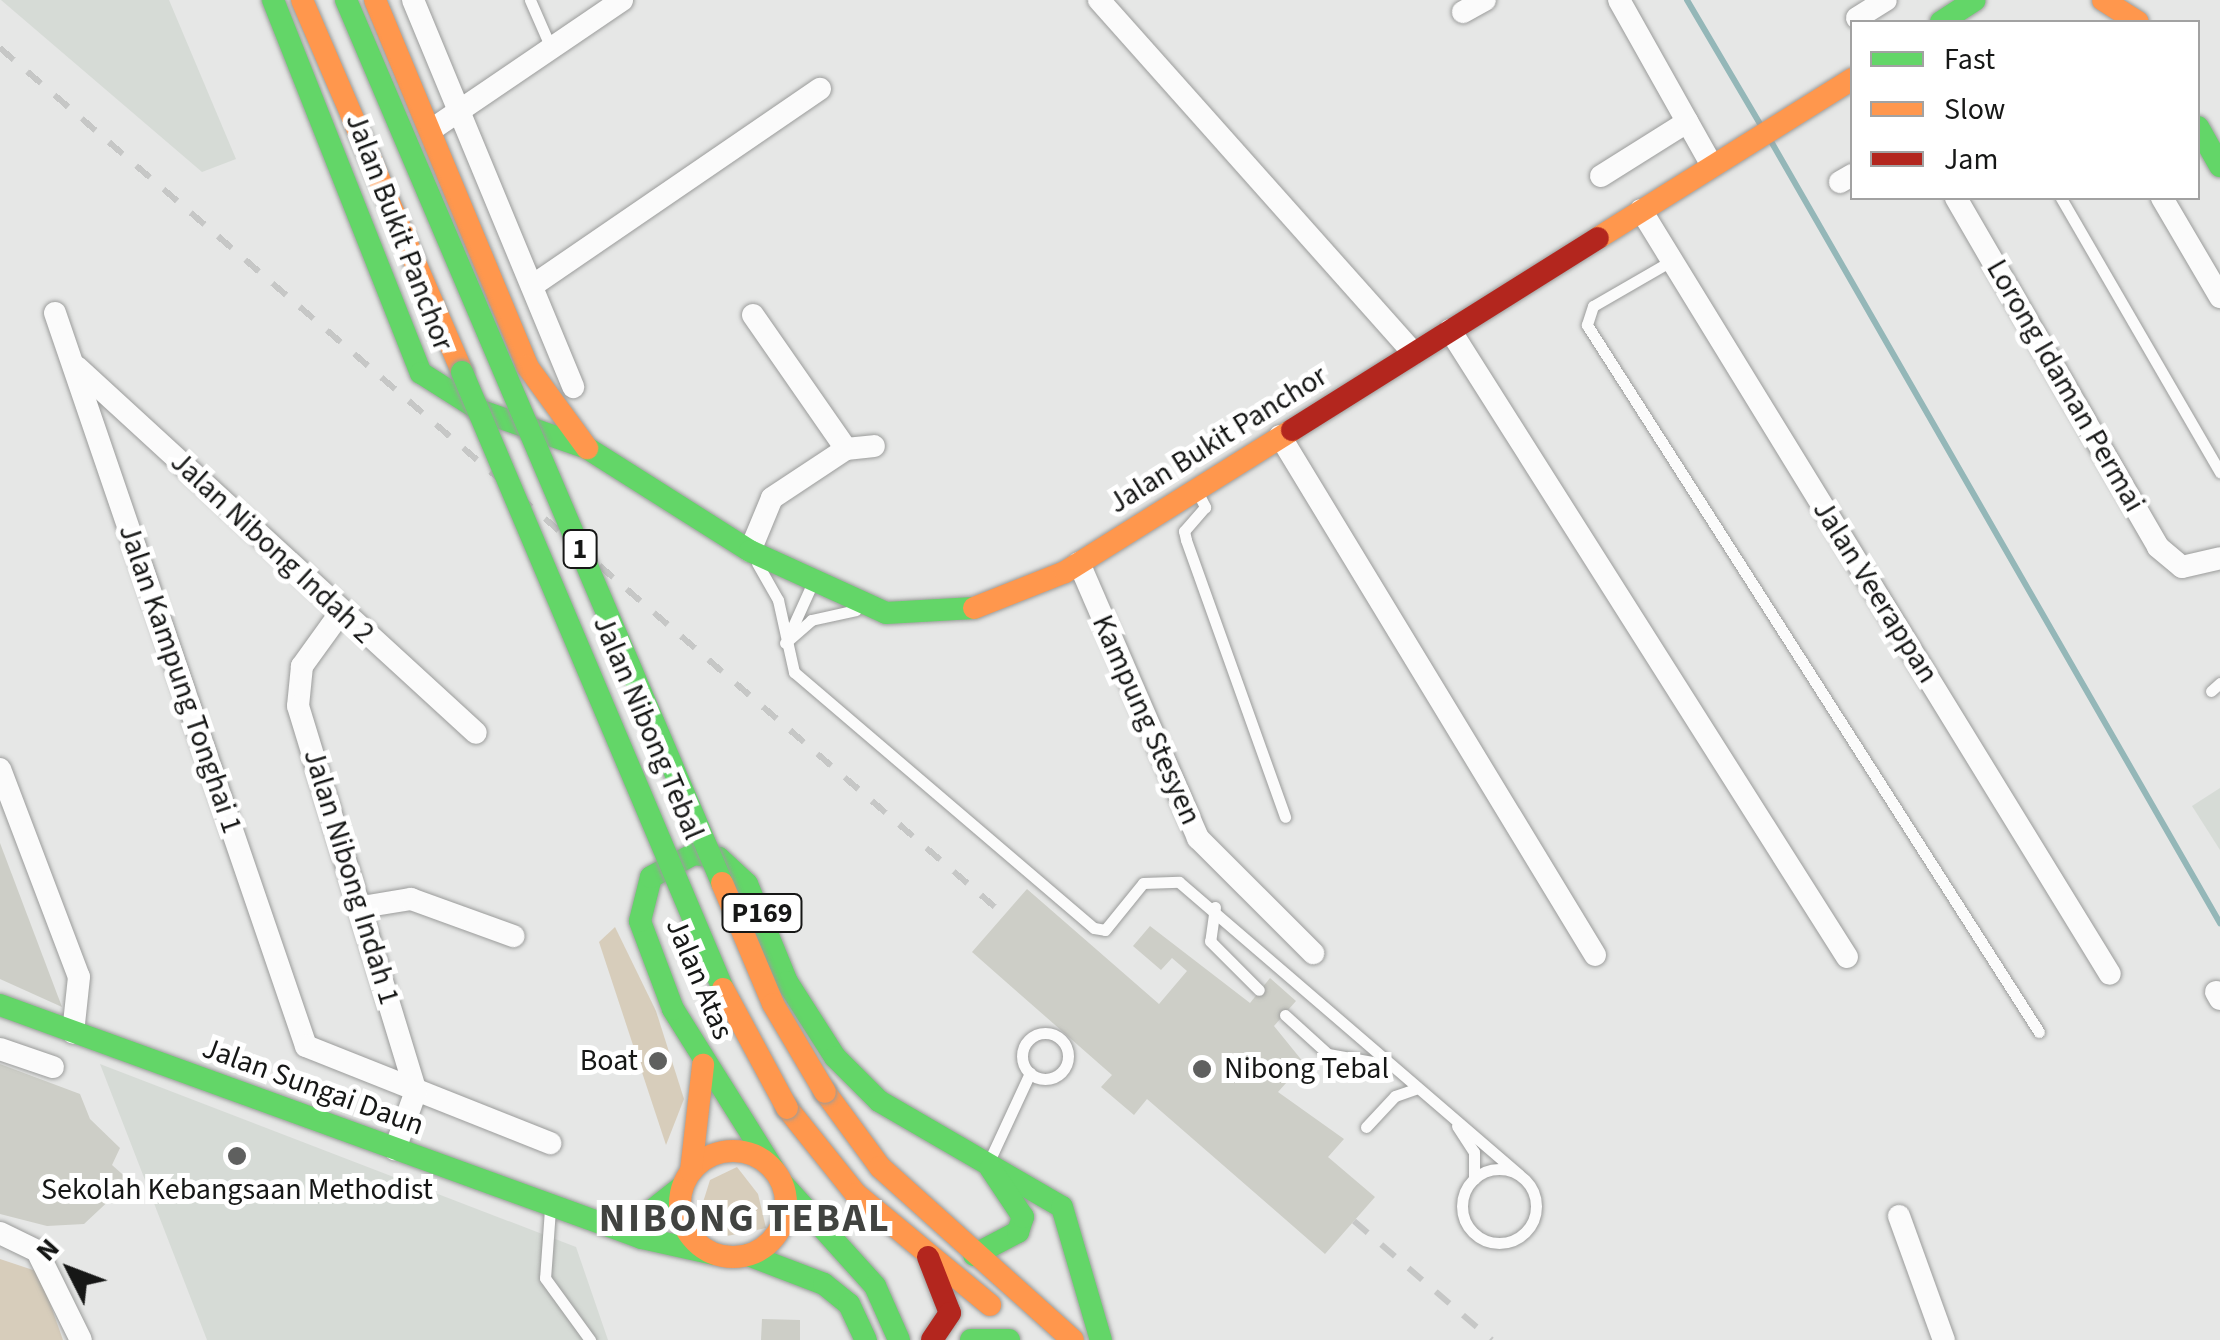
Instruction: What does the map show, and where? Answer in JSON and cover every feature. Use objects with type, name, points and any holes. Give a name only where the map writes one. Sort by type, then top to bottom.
[{"type":"main road","name":"Jalan Bukit Panchor","points":[[273,0],[410,354],[422,373],[481,411],[587,448],[750,551],[865,610],[964,612],[1079,563],[1710,164],[1850,81]]},
{"type":"main road","name":"Jalan Nibong Tebal","points":[[302,0],[736,1020],[787,1108],[856,1194],[1034,1340]]},
{"type":"main road","name":"Jalan Nibong Tebal","points":[[346,0],[773,1004],[825,1092],[880,1167],[1073,1340]]},
{"type":"main road","name":"Jalan Bukit Panchor","points":[[375,0],[527,366],[587,448]]},
{"type":"main road","points":[[1944,20],[1975,0]]},
{"type":"main road","points":[[2104,0],[2135,20]]},
{"type":"main road","points":[[2200,130],[2220,166]]},
{"type":"main road","points":[[481,411],[512,396],[527,366]]},
{"type":"main road","name":"Jalan Atas","points":[[901,1338],[874,1286],[778,1176],[703,1064],[673,1009],[639,904],[650,876],[694,854],[719,858],[747,884],[787,982],[835,1057],[879,1102],[987,1166]]},
{"type":"main road","name":"Jalan Sungai Daun","points":[[0,1005],[606,1225],[714,1254]]},
{"type":"main road","name":"Jalan Atas","points":[[686,1179],[703,1064]]},
{"type":"main road","points":[[606,1225],[644,1216],[686,1179],[732,1150],[778,1176],[786,1200],[776,1234],[748,1255]]},
{"type":"main road","points":[[974,1254],[1018,1232],[1023,1217],[987,1166]]},
{"type":"main road","name":"P169","points":[[987,1166],[1022,1178],[1062,1207],[1101,1340]]},
{"type":"main road","points":[[686,1179],[681,1219],[714,1254],[748,1255],[824,1284],[850,1304],[866,1340]]},
{"type":"main road","points":[[926,1252],[950,1313],[932,1340]]},
{"type":"main road","points":[[971,1340],[1009,1340]]},
{"type":"street","points":[[413,0],[573,387]]},
{"type":"street","points":[[431,130],[622,0]]},
{"type":"street","points":[[1100,0],[1414,352]]},
{"type":"street","points":[[1462,12],[1486,0]]},
{"type":"street","points":[[1619,0],[1710,164]]},
{"type":"street","points":[[1854,13],[1886,0]]},
{"type":"street","points":[[532,286],[820,89]]},
{"type":"street","points":[[1601,176],[1687,122]]},
{"type":"street","name":"Lorong Idaman Permai","points":[[1957,200],[2158,547],[2182,568],[2220,558]]},
{"type":"street","points":[[2163,200],[2220,298]]},
{"type":"street","name":"Jalan Veerappan","points":[[1641,210],[2110,974]]},
{"type":"street","name":"Jalan Kampung Tonghai 1","points":[[55,313],[306,1046],[416,1091]]},
{"type":"street","points":[[753,316],[846,449]]},
{"type":"street","points":[[1450,330],[1847,957]]},
{"type":"street","name":"Jalan Nibong Indah 2","points":[[71,360],[476,733]]},
{"type":"street","points":[[1280,436],[1594,955]]},
{"type":"street","points":[[750,551],[772,498],[846,449],[874,446]]},
{"type":"street","name":"Kampung Stesyen","points":[[1079,563],[1198,838],[1313,953]]},
{"type":"street","name":"Jalan Nibong Indah 1","points":[[341,612],[302,666],[298,706],[416,1091]]},
{"type":"street","points":[[0,769],[79,977],[74,1033]]},
{"type":"street","points":[[362,907],[411,900],[514,936]]},
{"type":"street","points":[[0,1050],[53,1068]]},
{"type":"street","points":[[395,1148],[416,1091],[550,1144]]},
{"type":"street","points":[[1899,1216],[1944,1340]]},
{"type":"street","points":[[0,1233],[36,1251],[81,1340]]},
{"type":"lane","points":[[530,0],[551,48]]},
{"type":"lane","points":[[2062,200],[2220,472]]},
{"type":"lane","points":[[1672,260],[1593,306],[1588,325],[2039,1032]]},
{"type":"lane","points":[[1196,490],[1205,507],[1184,531],[1186,540],[1285,817]]},
{"type":"lane","points":[[750,551],[778,600],[794,672],[1094,928],[1105,930],[1143,883],[1160,878],[1215,907],[1415,1089],[1452,1118],[1519,1174],[1534,1192],[1535,1216],[1522,1235],[1500,1243],[1468,1226],[1463,1202],[1474,1179],[1474,1152],[1452,1118]]},
{"type":"lane","points":[[785,643],[812,584]]},
{"type":"lane","points":[[785,643],[810,620],[865,610]]},
{"type":"lane","points":[[1215,907],[1210,941],[1259,990]]},
{"type":"lane","points":[[1284,1015],[1328,1054],[1390,1065]]},
{"type":"lane","points":[[987,1166],[1030,1073],[1025,1044],[1045,1033],[1060,1038],[1064,1067],[1044,1079],[1030,1073]]},
{"type":"lane","points":[[1366,1127],[1395,1096],[1415,1089]]},
{"type":"lane","points":[[1474,1179],[1497,1169],[1519,1174]]},
{"type":"lane","points":[[552,1206],[545,1278],[590,1340]]},
{"type":"shaded area","points":[[1,0],[169,0],[236,159],[202,172]]},
{"type":"shaded area","points":[[2220,788],[2220,850],[2192,806]]},
{"type":"shaded area","points":[[615,927],[656,1011],[684,1099],[666,1145],[599,942]]},
{"type":"shaded area","name":"Sekolah Kebangsaan Methodist","points":[[100,1064],[576,1247],[608,1340],[207,1340]]},
{"type":"shaded area","points":[[737,1167],[758,1194],[766,1228],[727,1236],[699,1215],[710,1180]]},
{"type":"shaded area","points":[[0,1259],[39,1272],[63,1340],[0,1340]]},
{"type":"building","points":[[0,843],[62,1007],[0,979]]},
{"type":"building","name":"Nibong Tebal","points":[[1027,889],[1159,1004],[1187,971],[1172,958],[1161,970],[1133,946],[1150,926],[1250,1003],[1270,978],[1296,1001],[1274,1026],[1304,1063],[1278,1092],[1344,1139],[1328,1157],[1375,1197],[1325,1254],[1147,1099],[1134,1115],[1101,1087],[1112,1075],[972,952]]},
{"type":"building","points":[[0,1064],[80,1094],[90,1119],[120,1148],[112,1165],[130,1181],[84,1224],[47,1226],[0,1214]]},
{"type":"building","points":[[762,1319],[800,1320],[800,1340],[761,1340]]},
{"type":"waterway","points":[[1687,0],[1760,124]]},
{"type":"waterway","points":[[1772,143],[2220,923]]},
{"type":"railway","points":[[0,48],[1004,915]]},
{"type":"railway","points":[[1354,1221],[1492,1340]]},
{"type":"traffic: fast","points":[[273,0],[421,373],[481,411],[587,448],[750,551],[886,613],[974,608]]},
{"type":"traffic: fast","points":[[346,0],[722,883]]},
{"type":"traffic: fast","points":[[1944,20],[1975,0]]},
{"type":"traffic: fast","points":[[2200,131],[2220,166]]},
{"type":"traffic: fast","points":[[462,372],[723,989]]},
{"type":"traffic: fast","points":[[774,1170],[673,1009],[640,921],[651,877],[694,854],[719,858],[747,884],[787,982],[835,1057],[879,1101],[1062,1207],[1101,1340]]},
{"type":"traffic: fast","points":[[0,1005],[642,1238],[714,1254]]},
{"type":"traffic: fast","points":[[974,1255],[1018,1232],[1023,1217],[991,1169]]},
{"type":"traffic: fast","points":[[782,1183],[875,1286],[899,1340]]},
{"type":"traffic: fast","points":[[606,1225],[645,1216],[683,1186]]},
{"type":"traffic: fast","points":[[748,1255],[824,1284],[849,1304],[866,1340]]},
{"type":"traffic: fast","points":[[971,1340],[1009,1340]]},
{"type":"traffic: slow","points":[[302,0],[462,372]]},
{"type":"traffic: slow","points":[[375,0],[527,366],[587,448]]},
{"type":"traffic: slow","points":[[2103,0],[2135,20]]},
{"type":"traffic: slow","points":[[1598,238],[1850,80]]},
{"type":"traffic: slow","points":[[974,608],[1065,572],[1292,430]]},
{"type":"traffic: slow","points":[[722,883],[773,1004],[825,1092]]},
{"type":"traffic: slow","points":[[723,989],[787,1108]]},
{"type":"traffic: slow","points":[[691,1171],[703,1065]]},
{"type":"traffic: slow","points":[[825,1092],[880,1167],[1073,1340]]},
{"type":"traffic: slow","points":[[787,1108],[856,1194],[990,1305]]},
{"type":"traffic: slow","points":[[733,1151],[753,1155],[770,1167],[782,1184],[786,1204],[782,1224],[770,1241],[753,1253],[733,1257],[713,1253],[696,1241],[684,1224],[680,1204],[684,1184],[696,1167],[713,1155],[733,1151]]},
{"type":"traffic: jam","points":[[1292,430],[1598,238]]},
{"type":"traffic: jam","points":[[928,1257],[950,1313],[932,1340]]},
{"type":"place","name":"Boat","points":[[658,1061]]},
{"type":"place","name":"Nibong Tebal","points":[[1202,1069]]},
{"type":"place","name":"Sekolah Kebangsaan Methodist","points":[[237,1156]]},
{"type":"district","name":"NIBONG TEBAL","points":[[745,1219]]}]
